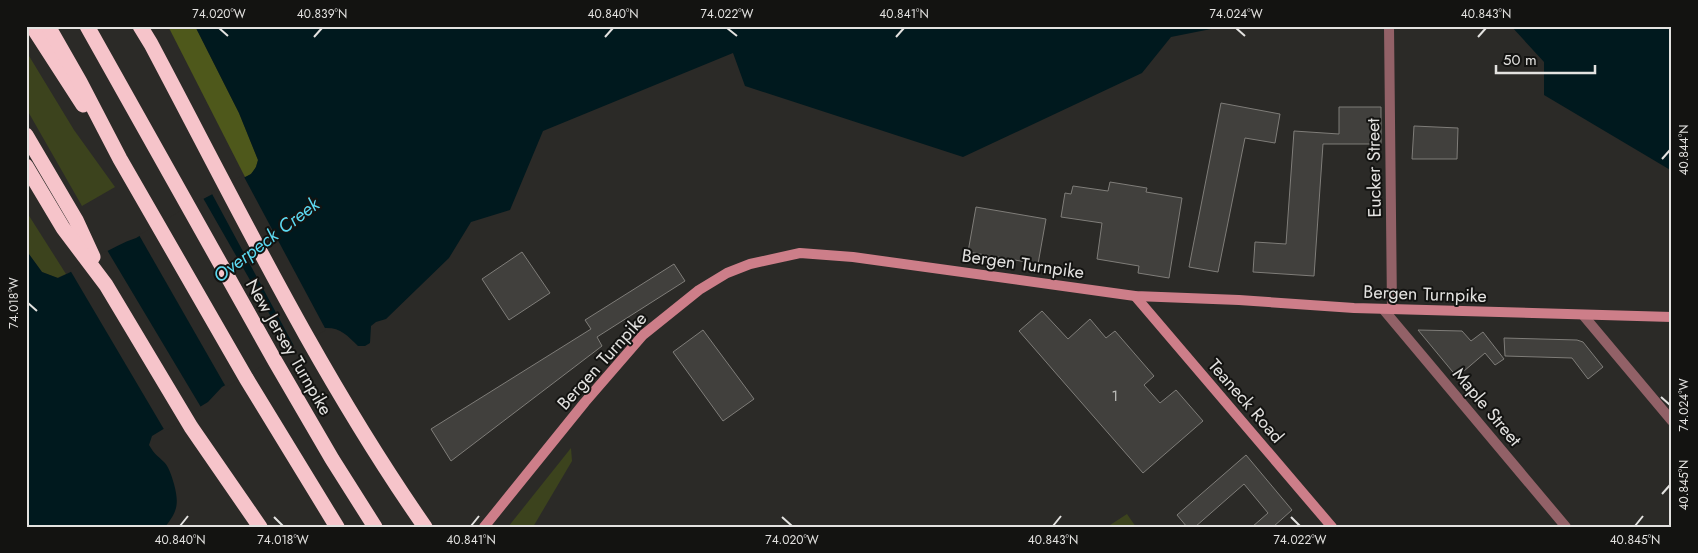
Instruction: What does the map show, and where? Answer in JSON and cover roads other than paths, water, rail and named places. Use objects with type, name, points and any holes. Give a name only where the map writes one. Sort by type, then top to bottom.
[{"type":"highway","points":[[32,26],[69,85],[120,159]]},
{"type":"highway","points":[[48,26],[120,159],[246,378],[336,527]]},
{"type":"highway","name":"New Jersey Turnpike","points":[[87,26],[275,361],[332,459],[375,527]]},
{"type":"highway","points":[[140,26],[152,44],[315,353],[370,443],[425,527]]},
{"type":"highway","points":[[145,26],[152,44]]},
{"type":"highway","points":[[26,135],[76,220],[88,254],[106,285],[191,427],[260,527]]},
{"type":"highway","points":[[26,166],[64,228],[88,254]]},
{"type":"main road","name":"Bergen Turnpike","points":[[484,527],[585,402],[643,335],[699,290],[727,273],[750,264],[800,253],[820,253],[1135,296],[1387,309],[1672,317]]},
{"type":"main road","name":"Teaneck Road","points":[[1135,296],[1332,527]]},
{"type":"street","name":"Eucker Street","points":[[1387,309],[1389,26]]},
{"type":"street","name":"Maple Street","points":[[1387,309],[1566,527]]},
{"type":"street","points":[[1583,315],[1672,421]]},
{"type":"water","name":"Overpeck Creek","points":[[195,26],[1226,26],[1171,37],[1142,73],[963,157],[745,86],[733,53],[543,131],[510,210],[471,222],[449,258],[386,319],[376,322],[371,326],[370,343],[365,346],[358,346],[339,330],[324,328],[222,387],[208,402],[152,436],[149,445],[170,472],[177,496],[175,511],[165,527],[26,527],[26,250],[42,272],[58,278],[116,246],[136,238],[251,174],[256,167],[258,160],[239,113]]},
{"type":"water","points":[[1511,26],[1672,26],[1672,171],[1544,95],[1544,62]]}]
